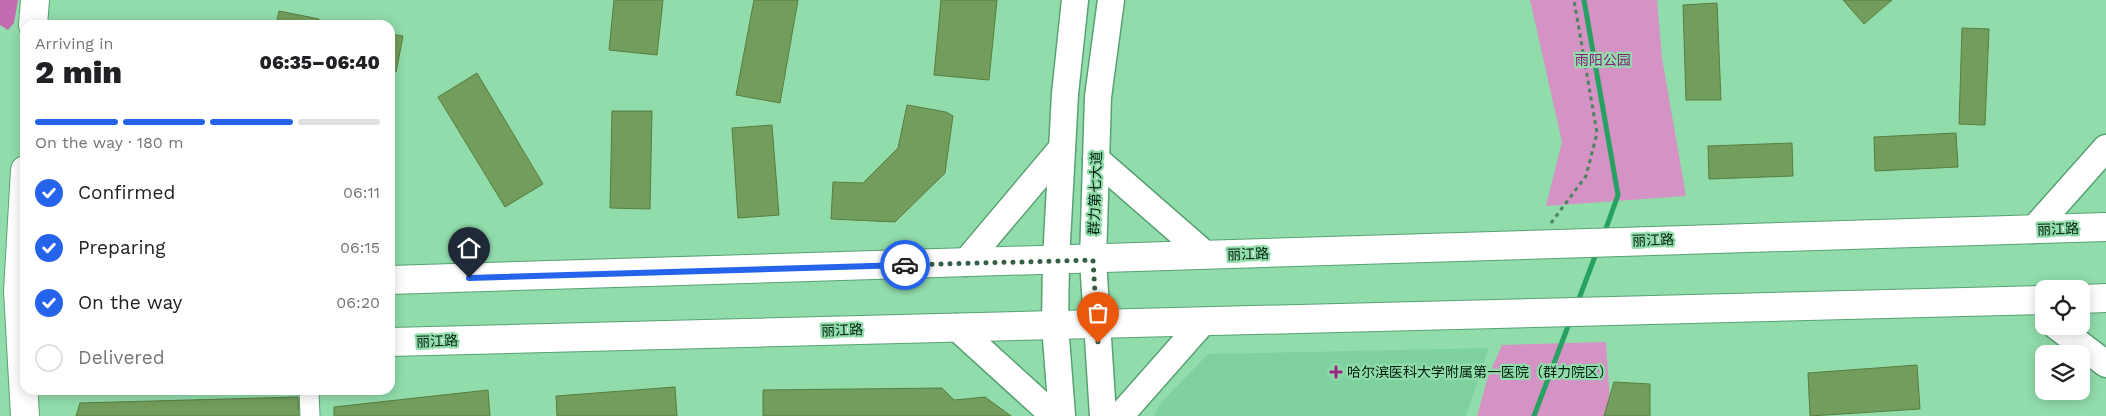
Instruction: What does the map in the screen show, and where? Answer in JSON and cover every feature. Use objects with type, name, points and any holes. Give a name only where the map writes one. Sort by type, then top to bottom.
[{"type":"main road","points":[[34,20],[35,0]]},
{"type":"main road","points":[[1062,416],[1055,326],[1056,260],[1065,94],[1075,0]]},
{"type":"main road","name":"群力第七大道","points":[[1103,416],[1093,260],[1098,97],[1110,0]]},
{"type":"main road","points":[[965,263],[1062,148]]},
{"type":"main road","points":[[2032,230],[2106,148]]},
{"type":"main road","points":[[1096,159],[1206,255]]},
{"type":"main road","points":[[20,225],[14,292],[15,354],[20,385]]},
{"type":"main road","name":"丽江路","points":[[395,280],[1093,260],[1534,246],[1658,240],[2106,227]]},
{"type":"main road","points":[[2090,298],[2106,298]]},
{"type":"main road","name":"丽江路","points":[[395,342],[2033,300]]},
{"type":"main road","points":[[1120,416],[1203,322]]},
{"type":"main road","points":[[956,327],[1054,416]]},
{"type":"main road","points":[[2068,335],[2106,364]]},
{"type":"main road","points":[[22,395],[25,416]]},
{"type":"street","points":[[309,395],[310,416]]},
{"type":"path","points":[[1534,246],[1586,176],[1597,133],[1574,0]]},
{"type":"shaded area","points":[[0,0],[18,0],[14,23],[8,30],[0,25]]},
{"type":"shaded area","name":"哈尔滨医科大学附属第一医院（群力院区）","points":[[1489,348],[1466,416],[1154,416],[1160,404],[1208,354]]},
{"type":"green space","name":"雨阳公园","points":[[1530,0],[1657,0],[1662,58],[1686,196],[1546,206],[1562,142]]},
{"type":"green space","points":[[1606,342],[1611,416],[1477,416],[1488,377],[1502,345]]},
{"type":"building","points":[[614,0],[663,0],[657,55],[609,50]]},
{"type":"building","points":[[754,0],[798,0],[780,103],[736,95]]},
{"type":"building","points":[[941,0],[997,0],[989,80],[934,75]]},
{"type":"building","points":[[1843,0],[1892,0],[1864,24]]},
{"type":"building","points":[[1717,3],[1721,100],[1686,100],[1683,5]]},
{"type":"building","points":[[279,11],[319,19],[319,20],[277,20]]},
{"type":"building","points":[[1962,28],[1989,29],[1985,125],[1959,124]]},
{"type":"building","points":[[395,35],[403,36],[395,72]]},
{"type":"building","points":[[477,73],[543,184],[505,207],[438,97]]},
{"type":"building","points":[[907,105],[946,112],[953,116],[945,173],[895,222],[831,219],[833,182],[863,183],[898,148]]},
{"type":"building","points":[[612,111],[652,111],[650,209],[610,208]]},
{"type":"building","points":[[772,125],[779,215],[738,218],[732,128]]},
{"type":"building","points":[[1956,133],[1958,167],[1875,171],[1874,137]]},
{"type":"building","points":[[1792,143],[1793,176],[1709,179],[1708,146]]},
{"type":"building","points":[[1917,365],[1920,409],[1810,416],[1808,373]]},
{"type":"building","points":[[1614,382],[1650,384],[1650,416],[1604,416]]},
{"type":"building","points":[[675,387],[677,416],[557,416],[556,396]]},
{"type":"building","points":[[942,388],[954,400],[985,397],[1011,416],[763,416],[763,390]]},
{"type":"building","points":[[488,390],[490,416],[334,416],[334,407]]},
{"type":"building","points":[[298,397],[299,416],[76,416],[80,403]]},
{"type":"waterway","points":[[1584,0],[1618,195],[1604,234]]},
{"type":"waterway","points":[[1577,304],[1597,251]]},
{"type":"waterway","points":[[1534,416],[1570,321]]},
{"type":"way so far","points":[[905,265],[1093,260],[1098,343]]},
{"type":"place","name":"哈尔滨医科大学附属第一医院（群力院区）","points":[[1336,372]]},
{"type":"route","points":[[469,278],[905,265]]}]
